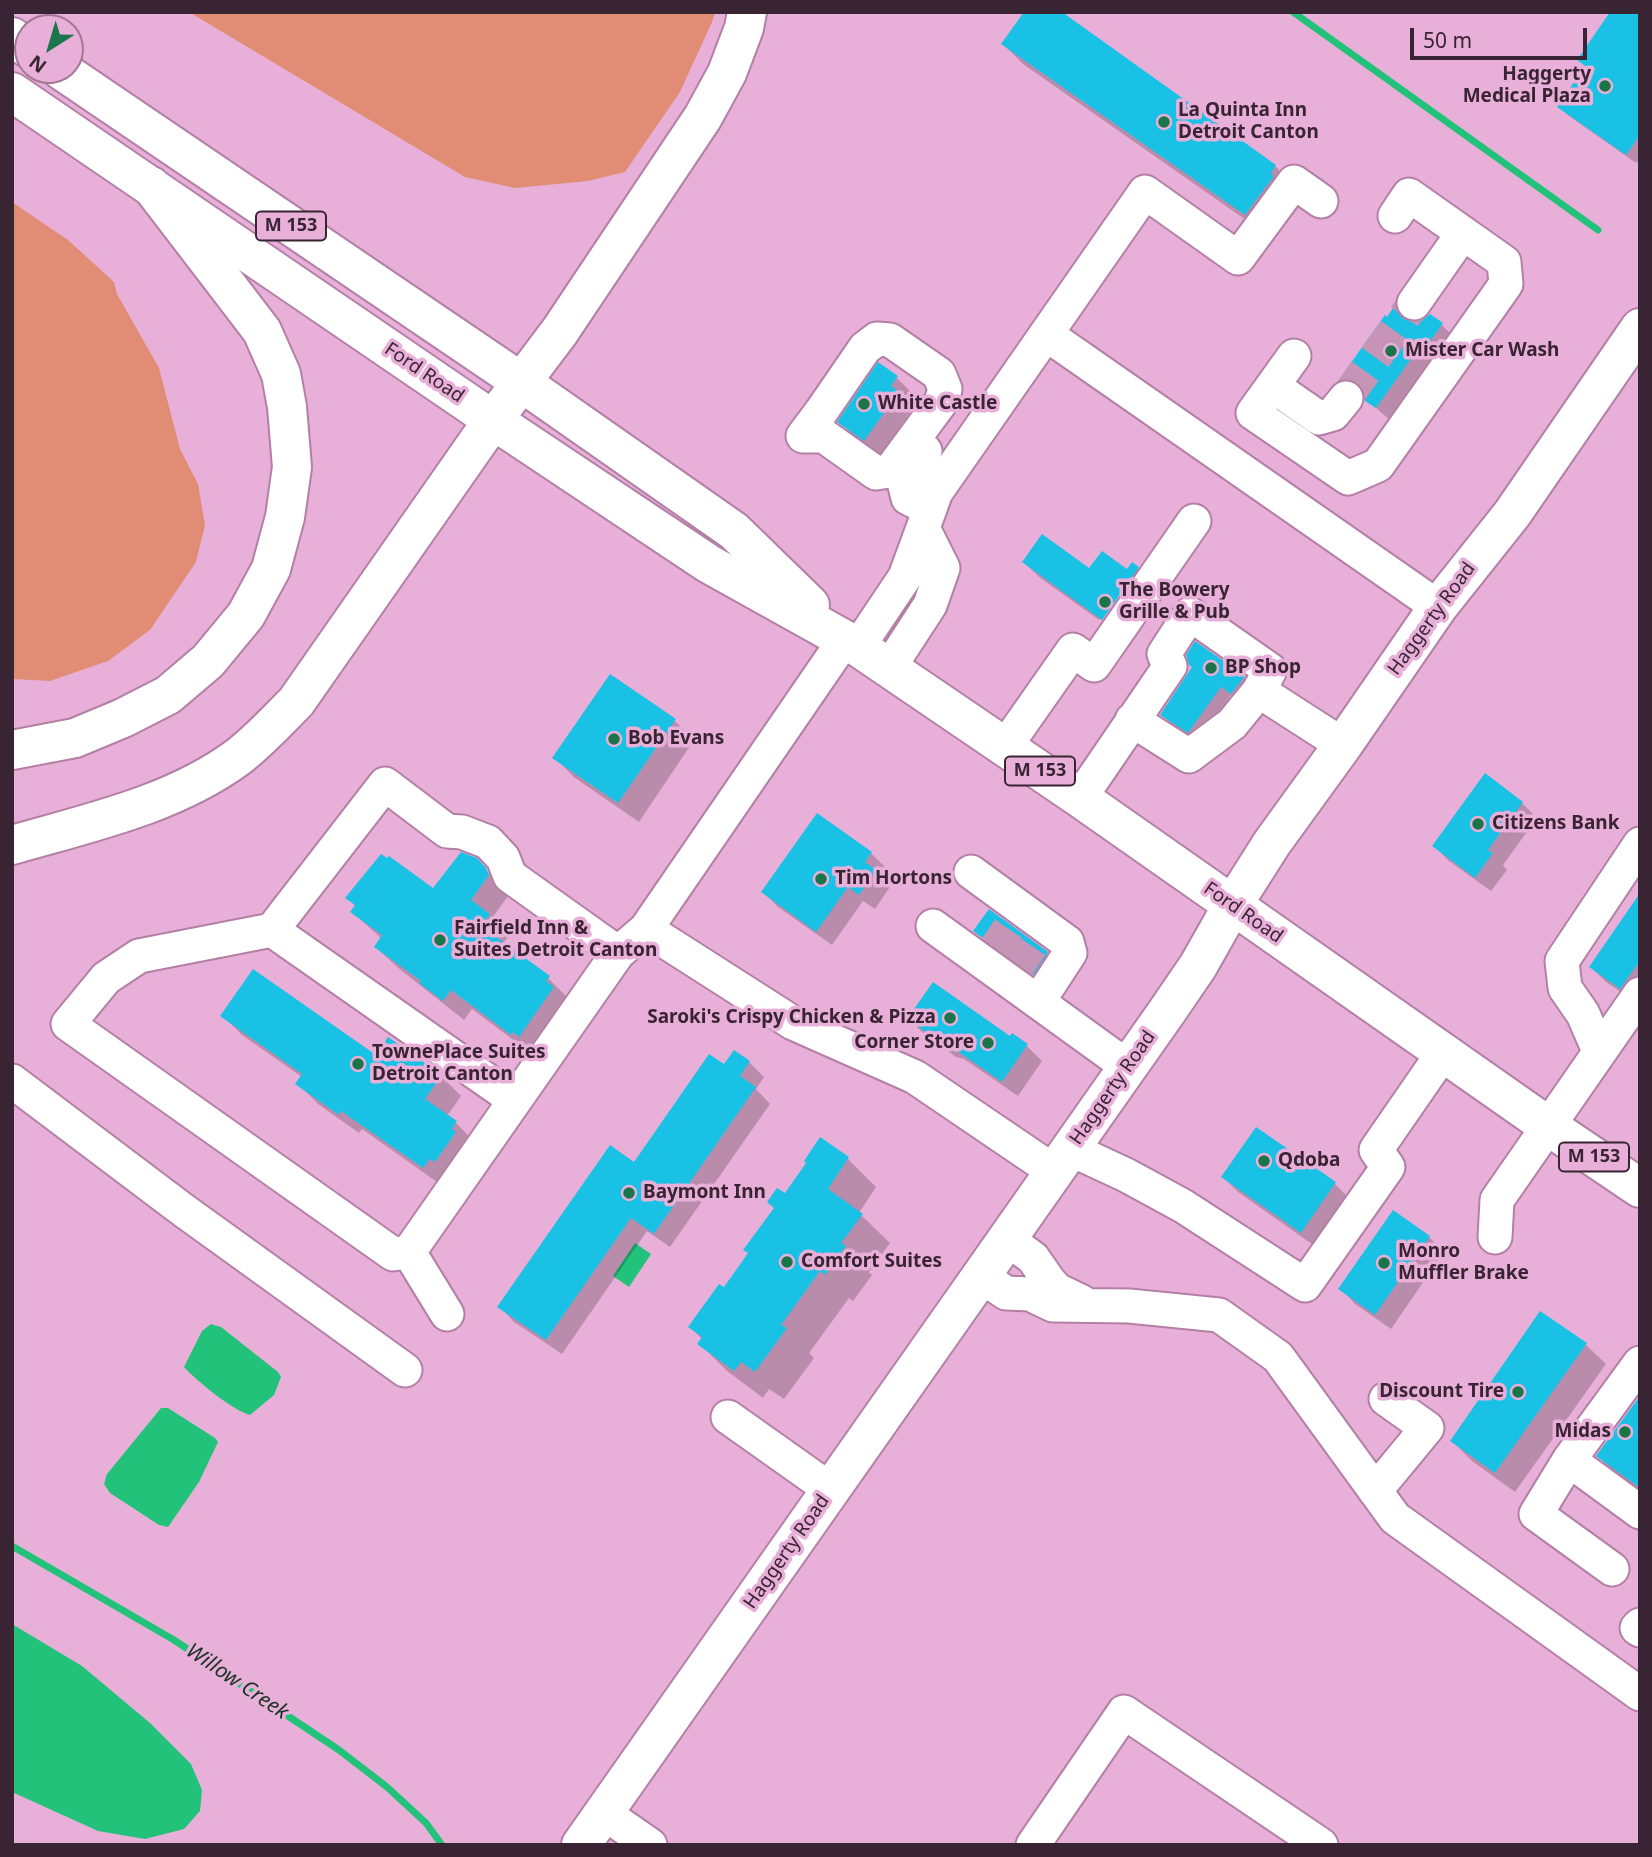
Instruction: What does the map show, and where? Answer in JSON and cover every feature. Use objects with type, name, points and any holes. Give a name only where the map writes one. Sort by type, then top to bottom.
[{"type":"main road","points":[[12,845],[146,804],[185,789],[209,776],[260,740],[296,702],[521,382],[560,331],[703,117],[727,73],[744,28],[747,12]]},
{"type":"main road","name":"Ford Road","points":[[82,84],[521,382],[734,531],[864,651]]},
{"type":"main road","name":"Ford Road","points":[[12,92],[709,564],[864,651],[1640,1188]]},
{"type":"main road","points":[[12,750],[75,738],[123,718],[168,695],[208,661],[246,615],[271,569],[285,517],[292,467],[281,374],[262,331],[151,186]]},
{"type":"main road","name":"Haggerty Road","points":[[581,1845],[1198,966],[1272,843],[1438,607],[1512,514],[1640,328]]},
{"type":"lane","points":[[926,518],[936,492],[1145,192],[1238,258],[1294,182],[1321,201]]},
{"type":"lane","points":[[1294,356],[1253,413],[1348,478],[1378,465],[1506,284],[1504,262],[1409,195],[1395,216]]},
{"type":"lane","points":[[1414,303],[1463,233]]},
{"type":"lane","points":[[618,953],[510,876],[503,858],[488,842],[462,832],[447,831],[385,784],[272,929],[139,956],[106,978],[68,1024],[393,1254],[409,1252],[618,953],[646,929],[864,651],[930,605],[943,568],[926,518],[908,498],[904,482],[958,402],[961,377],[953,361],[892,320],[873,319],[859,328],[799,428]]},
{"type":"lane","points":[[1046,334],[1438,607]]},
{"type":"lane","points":[[1273,386],[1319,418],[1334,414],[1346,398]]},
{"type":"lane","points":[[1005,747],[1073,650],[1094,665],[1194,521]]},
{"type":"lane","points":[[1080,798],[1132,720],[1170,666],[1164,654],[1190,614],[1270,670],[1259,691],[1232,724],[1189,756],[1132,720]]},
{"type":"lane","points":[[1259,691],[1343,745]]},
{"type":"lane","points":[[1599,1051],[1583,1014],[1565,988],[1562,961],[1640,844]]},
{"type":"lane","points":[[971,872],[1029,924],[1067,942],[1070,953],[1038,1002]]},
{"type":"lane","points":[[933,926],[999,968],[1038,1002],[1128,1067]]},
{"type":"lane","points":[[272,929],[515,1100]]},
{"type":"lane","points":[[646,929],[793,1023],[915,1077],[1062,1161],[1126,1175],[1183,1206],[1305,1285],[1388,1167],[1376,1150],[1443,1053]]},
{"type":"lane","points":[[1495,1237],[1497,1200],[1640,994]]},
{"type":"lane","points":[[12,1081],[183,1210],[405,1370]]},
{"type":"lane","points":[[1007,1239],[1032,1258],[1057,1290],[1087,1305]]},
{"type":"lane","points":[[409,1252],[447,1314]]},
{"type":"lane","points":[[981,1276],[1006,1293],[1030,1294],[1053,1304],[1129,1306],[1219,1315],[1278,1357],[1395,1518],[1635,1681]]},
{"type":"lane","points":[[1612,1569],[1536,1514],[1569,1460],[1640,1363]]},
{"type":"lane","points":[[1375,1491],[1427,1428],[1386,1399]]},
{"type":"lane","points":[[728,1417],[831,1490]]},
{"type":"lane","points":[[1569,1460],[1640,1512]]},
{"type":"lane","points":[[1640,1625],[1637,1628],[1640,1630]]},
{"type":"lane","points":[[1033,1845],[1124,1712],[1321,1845]]},
{"type":"lane","points":[[604,1813],[650,1845]]},
{"type":"shaded area","points":[[189,12],[715,12],[680,92],[625,172],[588,181],[515,188],[465,177]]},
{"type":"shaded area","points":[[12,202],[68,240],[114,282],[117,294],[159,368],[180,449],[198,484],[205,525],[196,562],[150,630],[108,661],[50,681],[12,679]]},
{"type":"shaded area","points":[[635,1243],[651,1254],[629,1287],[613,1276]]},
{"type":"shaded area","points":[[211,1324],[221,1327],[281,1377],[274,1395],[250,1415],[225,1401],[184,1367],[202,1331]]},
{"type":"shaded area","points":[[161,1408],[168,1408],[218,1442],[199,1482],[168,1527],[159,1525],[110,1493],[104,1484],[107,1474]]},
{"type":"shaded area","points":[[12,1624],[82,1666],[150,1723],[191,1764],[202,1790],[200,1811],[184,1829],[145,1839],[98,1831],[12,1792]]},
{"type":"building","name":"La Quinta Inn Detroit Canton","points":[[1024,12],[1062,12],[1276,165],[1271,174],[1274,176],[1245,215],[1001,44]]},
{"type":"building","name":"Haggerty Medical Plaza","points":[[1610,12],[1640,12],[1640,135],[1626,155],[1557,107],[1585,66],[1577,60]]},
{"type":"building","name":"Mister Car Wash","points":[[1395,305],[1397,312],[1404,319],[1412,322],[1421,321],[1430,314],[1443,323],[1422,353],[1418,349],[1376,408],[1365,401],[1364,391],[1358,383],[1348,379],[1338,381]]},
{"type":"building","name":"White Castle","points":[[878,362],[898,376],[891,386],[899,392],[864,441],[837,422]]},
{"type":"building","name":"The Bowery Grille & Pub","points":[[1042,534],[1089,568],[1102,551],[1127,569],[1132,562],[1139,567],[1102,620],[1022,562]]},
{"type":"building","points":[[1195,641],[1245,676],[1231,694],[1221,687],[1188,733],[1160,715],[1192,667],[1186,655]]},
{"type":"building","name":"Bob Evans","points":[[610,674],[676,719],[618,803],[552,758]]},
{"type":"building","name":"Citizens Bank","points":[[1485,773],[1523,802],[1488,850],[1493,853],[1475,878],[1432,846]]},
{"type":"building","name":"Tim Hortons","points":[[817,813],[872,852],[865,862],[876,870],[859,895],[848,887],[816,932],[761,892]]},
{"type":"building","name":"Fairfield Inn & Suites Detroit Canton","points":[[461,852],[477,858],[489,875],[471,900],[490,914],[481,926],[550,976],[546,981],[554,987],[519,1037],[513,1032],[511,1035],[451,990],[443,1001],[419,983],[421,981],[374,947],[382,935],[350,912],[355,905],[345,898],[381,854],[387,858],[389,856],[433,888]]},
{"type":"building","points":[[1640,893],[1640,961],[1620,989],[1589,967]]},
{"type":"building","points":[[989,909],[1048,952],[1033,975],[973,931]]},
{"type":"building","name":"TownePlace Suites Detroit Canton","points":[[253,969],[376,1055],[388,1037],[442,1075],[425,1099],[457,1121],[452,1129],[456,1132],[435,1162],[430,1159],[423,1168],[341,1111],[339,1115],[295,1084],[302,1074],[220,1016]]},
{"type":"building","points":[[933,982],[1010,1036],[1012,1033],[1028,1044],[1002,1082],[907,1019]]},
{"type":"building","name":"Baymont Inn","points":[[734,1050],[750,1061],[740,1076],[756,1087],[654,1234],[631,1218],[546,1340],[497,1307],[610,1145],[634,1162],[709,1054],[724,1064]]},
{"type":"building","points":[[1256,1127],[1336,1182],[1301,1233],[1221,1177]]},
{"type":"building","name":"Comfort Suites","points":[[820,1137],[849,1157],[828,1189],[863,1214],[841,1243],[846,1246],[825,1275],[820,1271],[781,1325],[787,1328],[755,1372],[741,1362],[734,1371],[697,1344],[702,1337],[688,1327],[719,1284],[724,1287],[748,1253],[743,1250],[774,1208],[767,1202],[777,1188],[785,1193]]},
{"type":"building","name":"Monro Muffler Brake","points":[[1393,1210],[1430,1236],[1375,1315],[1338,1289]]},
{"type":"building","name":"Discount Tire","points":[[1540,1311],[1587,1343],[1495,1473],[1450,1441]]},
{"type":"building","name":"Midas","points":[[1640,1396],[1640,1488],[1596,1456]]},
{"type":"waterway","points":[[1293,12],[1598,230]]},
{"type":"waterway","name":"Willow Creek","points":[[12,1546],[174,1640],[339,1750],[387,1787],[426,1823],[442,1845]]},
{"type":"tunnel","points":[[1346,398],[1414,303]]},
{"type":"tunnel","points":[[990,956],[1013,922]]},
{"type":"tunnel","points":[[1013,973],[1036,939]]},
{"type":"place","name":"Haggerty Medical Plaza","points":[[1605,86]]},
{"type":"place","name":"La Quinta Inn Detroit Canton","points":[[1164,122]]},
{"type":"place","name":"Mister Car Wash","points":[[1391,351]]},
{"type":"place","name":"White Castle","points":[[864,404]]},
{"type":"place","name":"The Bowery Grille & Pub","points":[[1105,602]]},
{"type":"place","name":"BP Shop","points":[[1211,668]]},
{"type":"place","name":"Bob Evans","points":[[614,739]]},
{"type":"place","name":"Citizens Bank","points":[[1478,824]]},
{"type":"place","name":"Tim Hortons","points":[[821,879]]},
{"type":"place","name":"Fairfield Inn & Suites Detroit Canton","points":[[440,940]]},
{"type":"place","name":"Saroki's Crispy Chicken & Pizza","points":[[950,1018]]},
{"type":"place","name":"Corner Store","points":[[988,1043]]},
{"type":"place","name":"TownePlace Suites Detroit Canton","points":[[358,1064]]},
{"type":"place","name":"Qdoba","points":[[1264,1161]]},
{"type":"place","name":"Baymont Inn","points":[[629,1193]]},
{"type":"place","name":"Comfort Suites","points":[[787,1262]]},
{"type":"place","name":"Monro Muffler Brake","points":[[1384,1263]]},
{"type":"place","name":"Discount Tire","points":[[1518,1392]]},
{"type":"place","name":"Midas","points":[[1625,1432]]}]
